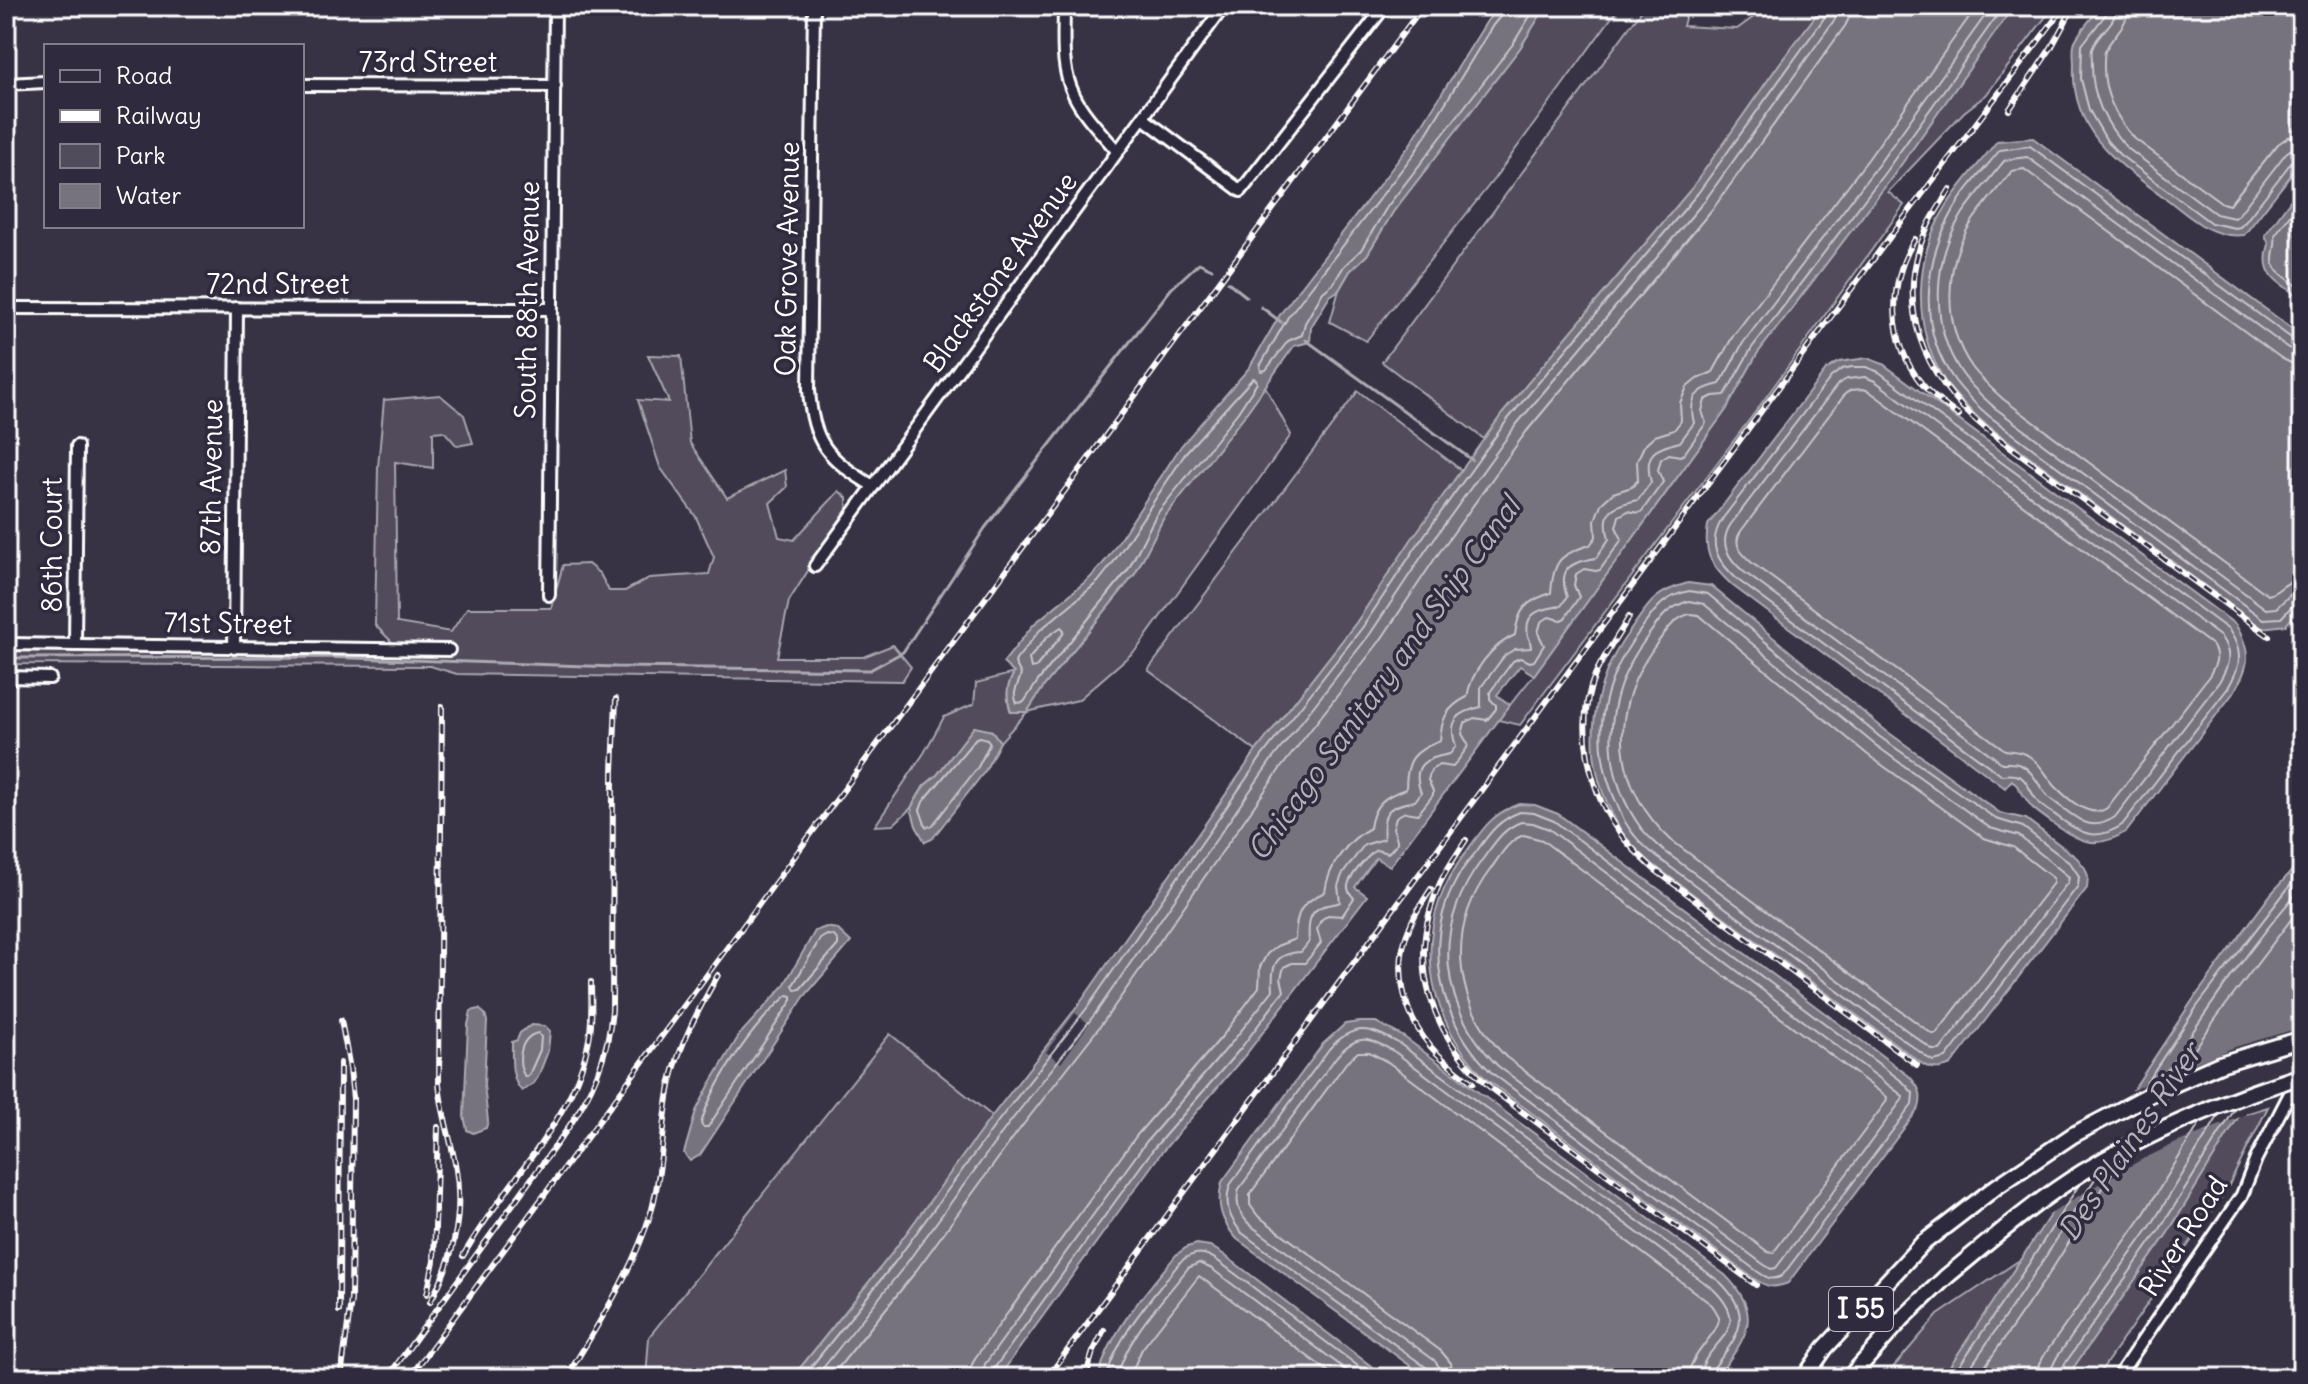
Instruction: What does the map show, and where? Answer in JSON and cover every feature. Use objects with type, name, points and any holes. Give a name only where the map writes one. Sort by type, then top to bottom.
[{"type":"highway","name":"I 55","points":[[1804,1378],[1825,1348],[1922,1244],[1996,1187],[2073,1135],[2151,1094],[2220,1064],[2302,1039]]},
{"type":"highway","name":"I 55","points":[[1849,1378],[1902,1319],[1946,1277],[2032,1207],[2083,1172],[2198,1115],[2302,1074]]},
{"type":"street","name":"South 88th Avenue","points":[[549,595],[555,6]]},
{"type":"street","name":"Oak Grove Avenue","points":[[814,6],[811,411],[817,432],[831,456],[873,486]]},
{"type":"street","points":[[1064,6],[1064,62],[1073,93],[1117,151]]},
{"type":"street","name":"Blackstone Avenue","points":[[815,566],[1224,6]]},
{"type":"street","points":[[1143,118],[1241,191],[1381,7]]},
{"type":"street","points":[[6,84],[44,82]]},
{"type":"street","name":"73rd Street","points":[[304,85],[555,86]]},
{"type":"street","name":"72nd Street","points":[[6,308],[550,309]]},
{"type":"street","name":"87th Avenue","points":[[234,648],[237,308]]},
{"type":"street","name":"86th Court","points":[[75,645],[77,446]]},
{"type":"street","name":"71st Street","points":[[6,644],[449,650]]},
{"type":"street","points":[[6,677],[50,678]]},
{"type":"street","name":"River Road","points":[[2117,1378],[2242,1195],[2256,1159],[2302,1074]]},
{"type":"green space","points":[[1546,6],[1620,6],[1494,179],[1366,341],[1330,322],[1339,290],[1350,271],[1367,255],[1393,212],[1520,48]]},
{"type":"green space","points":[[1645,6],[1688,6],[1683,26],[1737,29],[1769,6],[1823,6],[1692,188],[1484,439],[1382,362]]},
{"type":"green space","points":[[2014,6],[2054,6],[1986,95],[1964,112],[1888,192],[1904,205],[1756,411],[1520,725],[1498,720],[1726,410],[1757,354],[1893,176]]},
{"type":"green space","points":[[648,355],[681,356],[690,443],[727,498],[785,470],[787,487],[770,503],[779,537],[794,540],[839,491],[847,498],[847,509],[789,601],[777,657],[863,657],[893,645],[911,667],[902,681],[457,674],[430,666],[6,664],[6,651],[387,653],[395,645],[375,625],[378,467],[384,400],[440,395],[464,415],[473,443],[457,446],[444,431],[433,432],[433,468],[395,462],[397,623],[451,632],[467,608],[551,608],[563,565],[588,564],[600,574],[609,591],[625,591],[649,578],[709,574],[714,557],[696,517],[660,467],[638,400],[669,402]]},
{"type":"green space","points":[[1265,386],[1291,435],[1137,649],[1078,700],[1027,712],[1044,686],[1135,574],[1163,519]]},
{"type":"green space","points":[[1358,391],[1461,470],[1356,623],[1256,751],[1148,670]]},
{"type":"green space","points":[[1014,673],[1008,692],[1011,712],[1027,712],[1000,742],[992,731],[974,727],[937,775],[924,786],[911,808],[893,825],[875,826],[944,717],[974,704],[976,683]]},
{"type":"green space","points":[[890,1034],[992,1116],[889,1257],[792,1378],[646,1378],[649,1337]]},
{"type":"green space","points":[[2268,1107],[2227,1189],[2096,1378],[2066,1378],[2167,1234],[2239,1116]]},
{"type":"green space","points":[[2024,1257],[1942,1378],[1884,1378],[1938,1315]]},
{"type":"water","points":[[1499,6],[1546,6],[1520,48],[1393,212],[1367,255],[1350,271],[1339,290],[1330,296],[1311,327],[1310,342],[1294,346],[1163,519],[1135,574],[1044,686],[1027,712],[1011,712],[1008,692],[1014,673],[1003,663],[1034,624],[1091,577],[1107,559],[1181,446],[1249,368],[1281,313],[1409,146]]},
{"type":"water","name":"Chicago Sanitary and Ship Canal","points":[[1823,6],[2014,6],[1893,176],[1757,354],[1726,410],[1534,675],[1520,666],[1497,695],[1510,705],[1390,866],[1376,858],[1355,887],[1367,896],[1247,1053],[1161,1153],[998,1378],[792,1378],[889,1257],[992,1116],[1080,1003],[1256,751],[1356,623],[1411,540],[1502,414],[1692,188]]},
{"type":"water","points":[[2101,6],[2302,6],[2302,161],[2244,235],[2222,234],[2194,220],[2116,160],[2089,128],[2075,89],[2074,46],[2080,32]]},
{"type":"water","points":[[2033,138],[2302,336],[2302,606],[2286,625],[2262,628],[1983,422],[1953,392],[1934,361],[1922,316],[1921,293],[1928,247],[1936,225],[1947,205],[1997,141]]},
{"type":"water","points":[[2302,184],[2302,299],[2279,283],[2269,271],[2269,244],[2265,235]]},
{"type":"water","points":[[1867,358],[1883,364],[2236,625],[2245,643],[2247,659],[2234,692],[2127,831],[2116,837],[2088,842],[2061,829],[2033,808],[2012,780],[2005,788],[1733,586],[1711,559],[1707,544],[1708,525],[1826,370],[1839,362]]},
{"type":"water","points":[[1688,583],[1711,586],[1885,730],[2000,813],[2026,819],[2077,858],[2085,868],[2087,888],[1951,1065],[1931,1068],[1924,1065],[1651,863],[1620,829],[1608,805],[1595,761],[1593,738],[1599,694],[1616,651],[1647,606],[1659,595]]},
{"type":"water","points":[[974,727],[992,731],[1000,742],[985,771],[932,839],[925,842],[911,808],[924,786],[937,775]]},
{"type":"water","points":[[1519,804],[1535,805],[1558,814],[1909,1076],[1918,1087],[1921,1098],[1919,1108],[1788,1283],[1770,1286],[1753,1278],[1486,1079],[1448,1027],[1431,969],[1431,940],[1437,910],[1448,881],[1488,823]]},
{"type":"water","name":"Des Plaines River","points":[[2302,855],[2302,1035],[2239,1116],[2167,1234],[2066,1378],[1942,1378],[2192,1001]]},
{"type":"water","points":[[826,927],[837,929],[851,942],[804,997],[700,1155],[690,1161],[684,1153],[696,1111],[709,1086],[740,1034],[783,987],[815,931]]},
{"type":"water","points":[[479,1009],[487,1021],[484,1085],[488,1121],[486,1128],[473,1133],[467,1130],[464,1116],[468,1025],[471,1011]]},
{"type":"water","points":[[1376,1022],[1404,1037],[1725,1275],[1745,1303],[1747,1327],[1716,1378],[1427,1378],[1237,1239],[1221,1212],[1222,1182],[1323,1044],[1345,1024]]},
{"type":"water","points":[[531,1025],[545,1026],[550,1031],[548,1051],[538,1077],[522,1091],[514,1074],[512,1042]]},
{"type":"water","points":[[1197,1244],[1210,1246],[1223,1254],[1387,1378],[1098,1378],[1111,1344],[1130,1313],[1176,1255]]},
{"type":"pier","points":[[1075,1013],[1089,1024],[1061,1063],[1046,1052]]},
{"type":"pier","points":[[2302,1027],[2302,1041],[2245,1115],[2139,1161],[2043,1219],[2124,1094],[2235,1047]]},
{"type":"waterway","points":[[6,658],[324,657],[616,667],[870,670],[903,652],[985,528],[1171,289],[1199,263],[1212,269]]},
{"type":"waterway","points":[[1228,282],[1247,297]]},
{"type":"waterway","points":[[1261,307],[1281,322]]},
{"type":"waterway","points":[[1306,340],[1472,460]]},
{"type":"railway","points":[[409,1378],[1423,6]]},
{"type":"railway","points":[[1047,1378],[1892,234],[2065,6]]},
{"type":"railway","points":[[2009,110],[2051,48],[2069,15]]},
{"type":"railway","points":[[1950,189],[1928,226],[1913,283],[1914,311],[1920,337],[1930,362],[1945,386],[1985,428],[2269,636]]},
{"type":"railway","points":[[1915,239],[1906,256],[1896,294],[1897,332],[1911,368],[1922,384],[1959,416]]},
{"type":"railway","points":[[1629,617],[1595,675],[1586,713],[1585,734],[1592,774],[1598,794],[1616,828],[1654,869],[1917,1065]]},
{"type":"railway","points":[[387,1378],[566,1131],[584,1103],[603,1059],[612,1010],[616,699]]},
{"type":"railway","points":[[430,1302],[446,1269],[458,1217],[458,1181],[439,1083],[442,706]]},
{"type":"railway","points":[[1466,840],[1440,883],[1430,912],[1425,941],[1425,969],[1430,996],[1453,1046],[1493,1090],[1756,1285]]},
{"type":"railway","points":[[1431,889],[1414,916],[1405,941],[1401,973],[1403,990],[1421,1034],[1441,1057],[1473,1083]]},
{"type":"railway","points":[[566,1378],[614,1296],[644,1232],[656,1193],[668,1097],[679,1053],[718,975]]},
{"type":"railway","points":[[463,1256],[552,1128],[567,1101],[590,1036],[591,982]]},
{"type":"railway","points":[[341,1020],[353,1099],[351,1300],[341,1378]]},
{"type":"railway","points":[[339,1311],[340,1063]]},
{"type":"railway","points":[[427,1294],[434,1261],[438,1127]]},
{"type":"railway","points":[[1085,1378],[1104,1330]]}]
